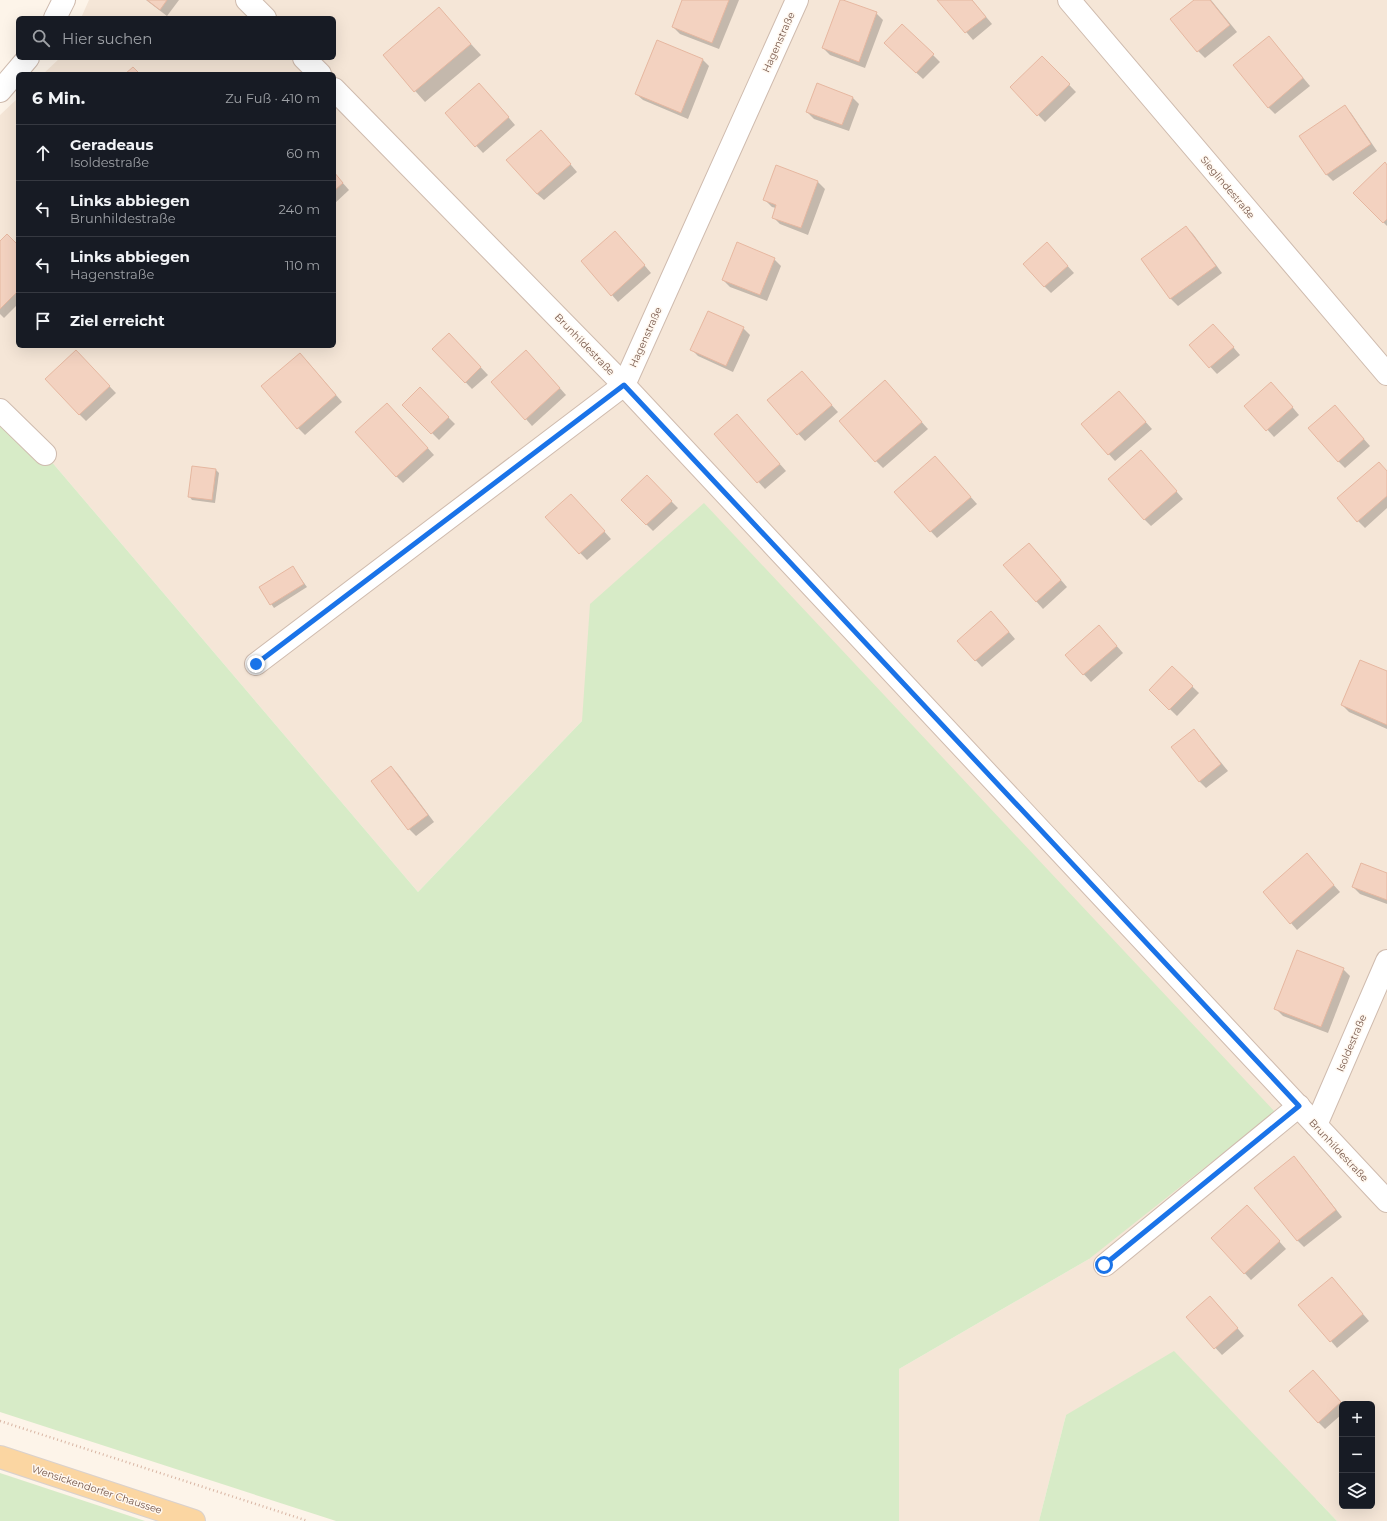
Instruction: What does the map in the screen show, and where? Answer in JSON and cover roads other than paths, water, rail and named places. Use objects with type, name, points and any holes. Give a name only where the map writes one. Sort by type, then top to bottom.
[{"type":"main road","name":"Wensickendorfer Chaussee","points":[[0,1457],[194,1521]]},
{"type":"street","points":[[56,16],[64,0]]},
{"type":"street","points":[[247,0],[263,16]]},
{"type":"street","name":"Hagenstraße","points":[[256,664],[624,385],[796,0]]},
{"type":"street","name":"Sieglindestraße","points":[[1069,0],[1387,374]]},
{"type":"street","points":[[16,72],[26,60]]},
{"type":"street","points":[[306,60],[318,72]]},
{"type":"street","points":[[0,91],[16,72]]},
{"type":"street","name":"Brunhildestraße","points":[[336,91],[624,385],[1387,1201]]},
{"type":"street","points":[[0,410],[45,454]]},
{"type":"street","name":"Isoldestraße","points":[[1316,1125],[1387,961]]},
{"type":"street","points":[[1104,1265],[1299,1106]]}]
